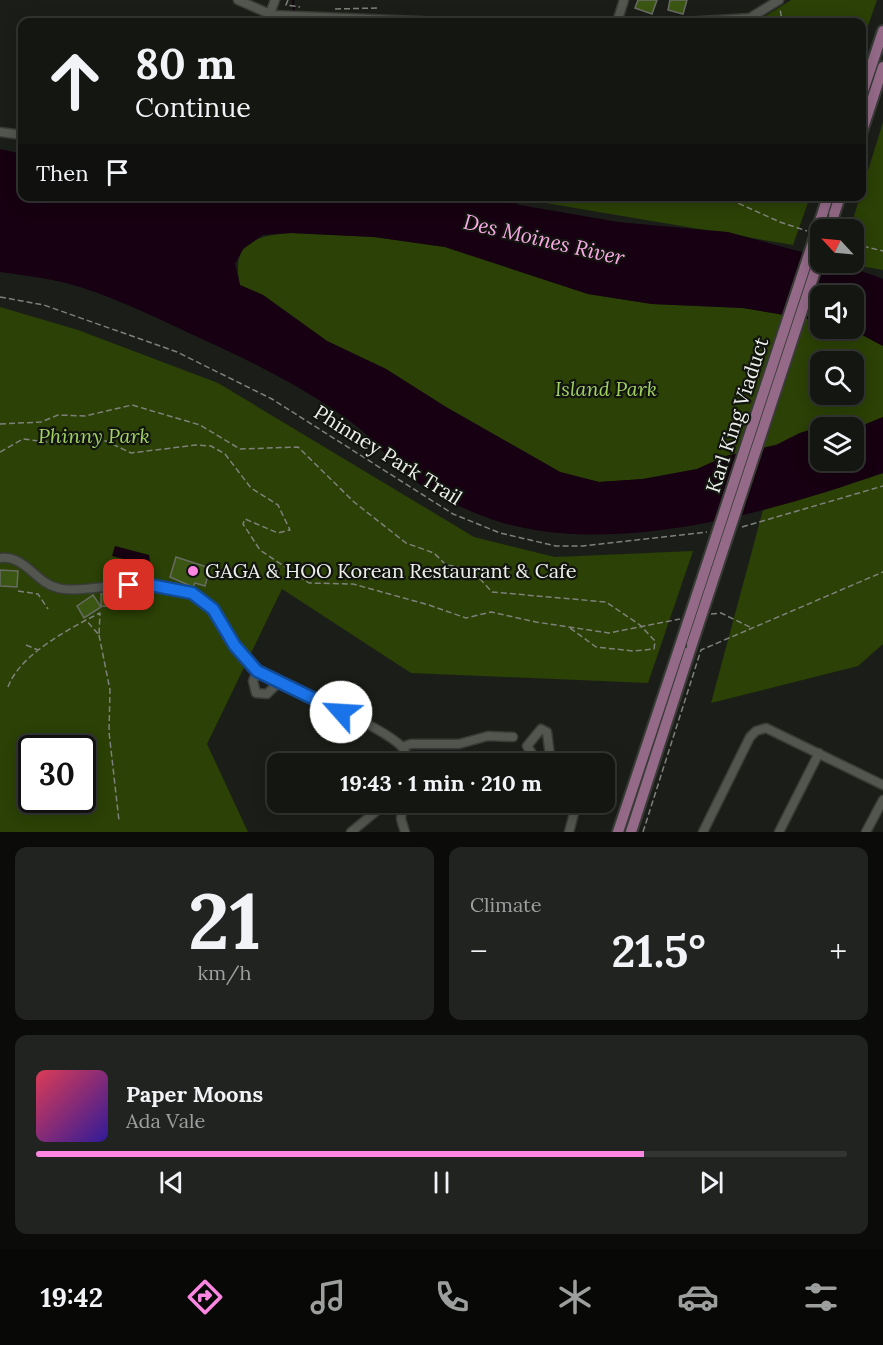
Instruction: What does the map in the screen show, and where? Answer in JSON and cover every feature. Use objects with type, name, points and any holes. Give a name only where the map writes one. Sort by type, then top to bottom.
[{"type":"main road","points":[[866,82],[883,31]]},
{"type":"main road","points":[[866,119],[883,67]]},
{"type":"main road","name":"Karl King Viaduct","points":[[828,201],[828,219]]},
{"type":"main road","name":"Karl King Viaduct","points":[[618,832],[828,214],[837,201]]},
{"type":"main road","name":"Karl King Viaduct","points":[[631,832],[814,273]]},
{"type":"street","points":[[238,0],[271,16],[290,11],[370,18]]},
{"type":"street","points":[[271,16],[275,0]]},
{"type":"street","points":[[618,18],[624,0]]},
{"type":"street","points":[[765,10],[768,0]]},
{"type":"street","points":[[750,18],[779,0]]},
{"type":"street","points":[[0,132],[18,134]]},
{"type":"street","points":[[0,558],[12,558],[20,562],[45,583],[60,589],[145,584],[192,593],[213,609],[235,646],[257,671],[382,733],[402,747],[404,753]]},
{"type":"street","points":[[257,671],[253,681],[256,693],[267,694],[279,682]]},
{"type":"street","points":[[703,832],[750,737],[756,731],[766,728],[883,785]]},
{"type":"street","points":[[402,747],[411,744],[459,744],[488,736],[513,737]]},
{"type":"street","points":[[779,832],[819,753]]},
{"type":"street","points":[[866,832],[883,800]]},
{"type":"street","points":[[351,832],[373,813]]},
{"type":"street","points":[[401,813],[405,832]]},
{"type":"street","points":[[569,832],[574,813]]},
{"type":"path","points":[[288,0],[286,5],[290,11]]},
{"type":"path","points":[[779,0],[782,18]]},
{"type":"path","points":[[332,13],[378,8],[377,18]]},
{"type":"path","points":[[733,201],[780,222],[810,231]]},
{"type":"path","points":[[864,246],[883,251]]},
{"type":"path","name":"Phinney Park Trail","points":[[0,297],[44,305],[177,352],[272,399],[453,514],[500,533],[556,546],[583,546],[716,531]]},
{"type":"path","points":[[0,424],[41,422],[58,415],[85,416],[132,405],[200,425],[240,449],[298,447],[354,502],[406,543],[434,553],[446,565],[471,569],[492,592],[606,602],[640,626],[655,641],[654,649],[633,651],[596,647],[567,626]]},
{"type":"path","points":[[0,452],[23,439],[55,443],[106,441],[130,453],[196,444],[212,446],[225,454],[251,488],[278,505],[290,530],[278,533],[245,519],[243,524],[260,550],[309,583],[353,584],[466,618],[490,612],[609,633],[640,626]]},
{"type":"path","points":[[740,527],[883,486]]},
{"type":"path","points":[[643,832],[701,650],[883,572]]},
{"type":"path","points":[[18,591],[38,594],[48,609]]},
{"type":"path","points":[[8,687],[10,680],[38,650],[100,613],[99,635],[110,690],[109,732],[119,820]]},
{"type":"path","points":[[86,620],[99,635]]},
{"type":"path","points":[[26,645],[38,650]]},
{"type":"green space","points":[[791,0],[877,0],[866,32],[866,18],[762,18]]},
{"type":"green space","points":[[883,122],[883,270],[864,267],[864,219],[853,219],[859,201],[866,201],[866,177]]},
{"type":"green space","points":[[534,201],[809,201],[793,245]]},
{"type":"green space","name":"Island Park","points":[[291,233],[374,237],[445,247],[588,294],[652,304],[743,308],[810,319],[810,339],[864,339],[864,336],[883,346],[883,417],[864,425],[864,417],[810,417],[810,430],[776,445],[726,456],[697,469],[643,479],[599,482],[560,472],[446,407],[386,369],[327,341],[263,295],[240,285],[238,271],[242,251],[248,244],[266,236]]},
{"type":"green space","name":"Phinny Park","points":[[0,307],[78,330],[218,383],[474,537],[555,557],[693,551],[648,683],[411,673],[282,589],[207,744],[248,832],[0,832]]},
{"type":"green space","points":[[883,473],[883,644],[858,666],[711,703],[763,510]]},
{"type":"water","name":"Des Moines River","points":[[0,149],[18,153],[18,201],[508,201],[618,222],[728,232],[810,254],[810,273],[864,272],[883,279],[883,346],[864,336],[864,285],[810,285],[810,319],[743,308],[652,304],[588,294],[445,247],[374,237],[291,233],[263,235],[243,249],[235,264],[240,285],[263,295],[327,341],[386,369],[446,407],[560,472],[599,482],[643,479],[697,469],[726,456],[776,445],[810,430],[810,471],[864,471],[864,425],[883,417],[883,473],[748,514],[650,531],[602,534],[556,533],[511,525],[483,516],[437,495],[410,478],[373,441],[336,411],[255,364],[98,293],[58,281],[0,272]]},
{"type":"water","points":[[115,546],[149,555],[150,562],[144,569],[135,562],[112,556]]},
{"type":"building","points":[[638,0],[657,0],[652,14],[635,8]]},
{"type":"building","points":[[670,0],[687,0],[683,14],[668,10]]},
{"type":"building","points":[[176,557],[210,568],[205,586],[195,583],[193,587],[170,577]]},
{"type":"building","points":[[111,563],[132,568],[129,579],[108,575]]},
{"type":"building","points":[[0,570],[18,571],[17,587],[0,586]]},
{"type":"building","points":[[101,594],[135,594],[144,598],[142,605],[128,600],[127,607],[101,606]]},
{"type":"building","points":[[93,595],[101,607],[84,618],[77,606]]},
{"type":"waterway","points":[[293,0],[294,12]]},
{"type":"place","name":"GAGA & HOO Korean Restaurant & Cafe","points":[[193,571]]},
{"type":"route","points":[[129,585],[145,584],[192,593],[213,609],[235,646],[257,671],[341,712]]}]
